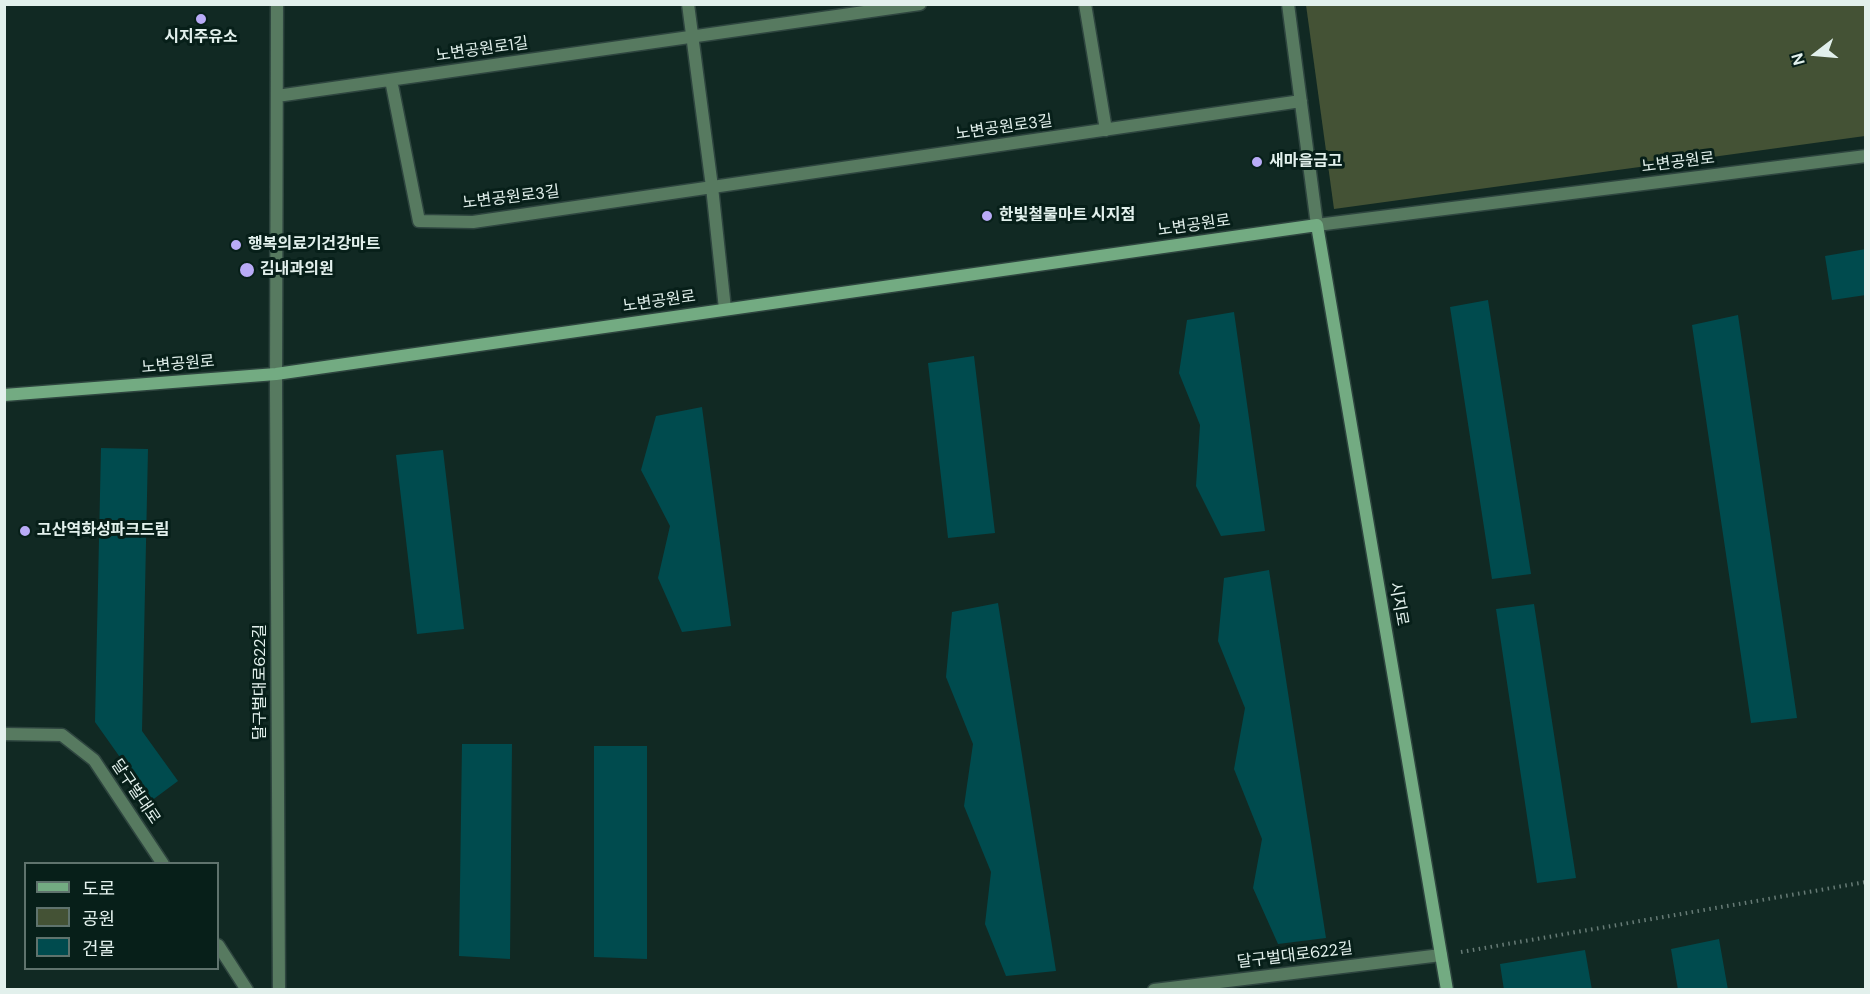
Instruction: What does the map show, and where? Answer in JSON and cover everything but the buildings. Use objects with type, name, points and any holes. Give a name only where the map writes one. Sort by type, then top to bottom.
[{"type":"street","points":[[276,374],[277,4]]},
{"type":"street","points":[[688,4],[725,309]]},
{"type":"street","points":[[692,37],[920,4]]},
{"type":"street","points":[[1085,4],[1106,130]]},
{"type":"street","points":[[1288,4],[1317,225]]},
{"type":"street","name":"노변공원로1길","points":[[277,96],[692,37]]},
{"type":"street","name":"노변공원로3길","points":[[391,80],[420,221],[473,222],[1301,101]]},
{"type":"street","name":"노변공원로","points":[[4,395],[276,374],[1317,225],[1866,156]]},
{"type":"street","name":"시지로","points":[[1317,225],[1447,990]]},
{"type":"street","name":"달구벌대로622길","points":[[276,374],[279,990]]},
{"type":"street","name":"달구벌대로","points":[[4,734],[62,735],[94,760],[162,862]]},
{"type":"street","points":[[219,947],[247,990]]},
{"type":"street","name":"달구벌대로622길","points":[[1154,990],[1441,955]]},
{"type":"path","points":[[1441,955],[1866,882]]},
{"type":"green space","points":[[1306,5],[1865,5],[1865,136],[1334,209]]},
{"type":"place","name":"시지주유소","points":[[201,19]]},
{"type":"place","name":"새마을금고","points":[[1257,162]]},
{"type":"place","name":"한빛철물마트 시지점","points":[[987,216]]},
{"type":"place","name":"행복의료기건강마트","points":[[236,245]]},
{"type":"place","name":"김내과의원","points":[[247,270]]},
{"type":"place","name":"고산역화성파크드림","points":[[25,531]]}]
